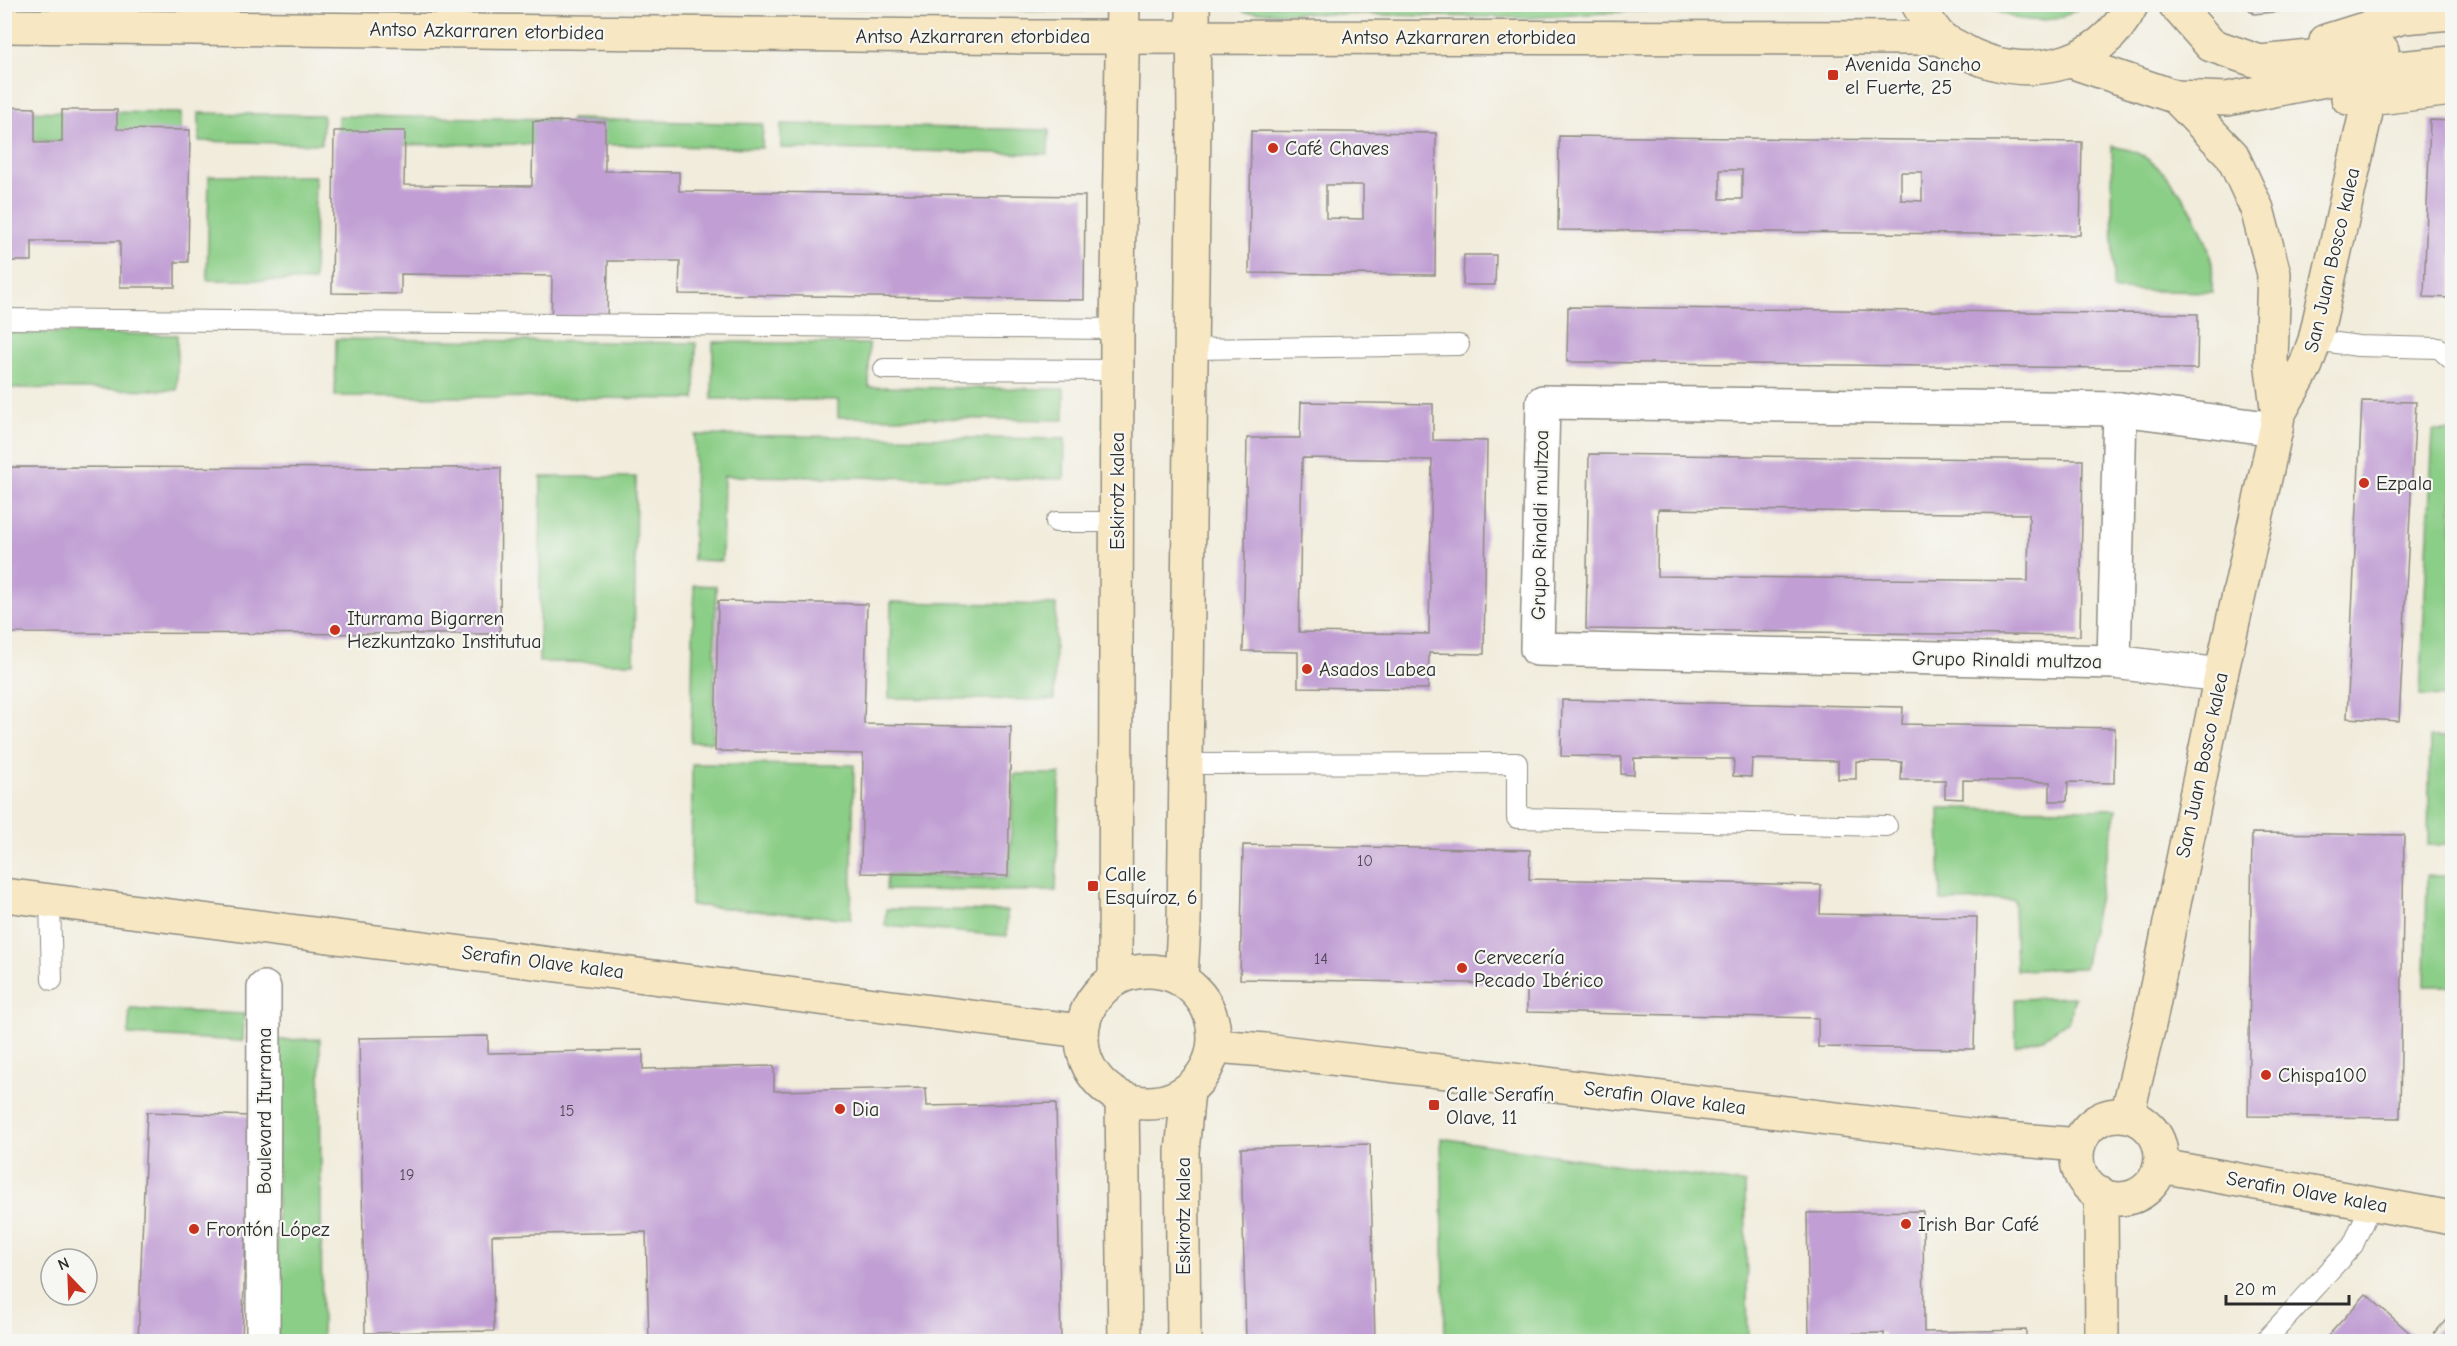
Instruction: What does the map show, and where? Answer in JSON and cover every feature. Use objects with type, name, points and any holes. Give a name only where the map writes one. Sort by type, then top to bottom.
[{"type":"main road","name":"Eskirotz kalea","points":[[1115,978],[1118,329],[1123,4]]},
{"type":"main road","points":[[1181,978],[1186,764],[1193,4]]},
{"type":"main road","points":[[1918,4],[1941,38],[1977,58],[2003,67],[2046,67],[2070,61],[2107,39],[2123,22],[2132,4]]},
{"type":"main road","points":[[2175,4],[2211,45],[2260,62],[2452,43]]},
{"type":"main road","points":[[2260,62],[2403,17],[2452,13]]},
{"type":"main road","name":"Antso Azkarraren etorbidea","points":[[4,26],[1121,37],[1941,38]]},
{"type":"main road","points":[[2070,61],[2176,97],[2227,99],[2377,70],[2452,63]]},
{"type":"main road","points":[[2259,94],[2369,99],[2452,89]]},
{"type":"main road","name":"San Juan Bosco kalea","points":[[2176,97],[2232,155],[2257,209],[2274,274],[2271,360],[2277,422]]},
{"type":"main road","name":"San Juan Bosco kalea","points":[[2127,1115],[2149,1025],[2221,675],[2277,422],[2306,365],[2315,340],[2369,99]]},
{"type":"main road","name":"Serafin Olave kalea","points":[[4,896],[1081,1031]]},
{"type":"main road","points":[[1148,970],[1181,978],[1209,1007],[1215,1046],[1206,1071],[1188,1091],[1156,1104],[1122,1100],[1099,1083],[1084,1059],[1081,1031],[1092,1000],[1115,978],[1148,970]]},
{"type":"main road","name":"Serafin Olave kalea","points":[[1215,1046],[1265,1050],[1985,1137],[2079,1145]]},
{"type":"main road","name":"Eskirotz kalea","points":[[1184,1341],[1182,1152],[1188,1091]]},
{"type":"main road","points":[[1122,1100],[1125,1341]]},
{"type":"main road","points":[[2127,1115],[2147,1125],[2160,1143],[2161,1166],[2153,1183],[2138,1195],[2119,1199],[2101,1194],[2086,1182],[2078,1165],[2079,1145],[2089,1128],[2106,1116],[2127,1115]]},
{"type":"main road","name":"Serafin Olave kalea","points":[[2161,1166],[2452,1218]]},
{"type":"main road","points":[[2101,1194],[2102,1341]]},
{"type":"street","name":"Grupo Rinaldi multzoa","points":[[2221,675],[2114,662],[1538,650],[1543,402],[2120,409],[2277,422]]},
{"type":"street","name":"Grupo Rinaldi multzoa","points":[[2114,662],[2120,409]]},
{"type":"street","name":"Boulevard Iturrama","points":[[263,1341],[264,988]]},
{"type":"lane","points":[[4,319],[1118,329]]},
{"type":"lane","points":[[2315,340],[2358,345],[2439,348],[2452,360]]},
{"type":"lane","points":[[1191,349],[1459,345]]},
{"type":"lane","points":[[884,369],[1118,370]]},
{"type":"lane","points":[[1056,522],[1117,522]]},
{"type":"lane","points":[[1186,764],[1517,764],[1517,818],[1887,826]]},
{"type":"lane","points":[[50,901],[52,980]]},
{"type":"lane","points":[[2264,1341],[2353,1245],[2371,1204]]},
{"type":"green space","points":[[612,5],[1088,5],[1085,11]]},
{"type":"green space","points":[[1241,5],[1724,5],[1528,18],[1244,12]]},
{"type":"green space","points":[[1988,5],[2083,5],[2061,17],[2036,20],[2010,16]]},
{"type":"green space","points":[[5,111],[181,113],[181,143],[5,140]]},
{"type":"green space","points":[[199,113],[323,115],[322,144],[199,141]]},
{"type":"green space","points":[[338,116],[556,119],[556,144],[338,145]]},
{"type":"green space","points":[[571,119],[763,124],[762,148],[570,144]]},
{"type":"green space","points":[[781,124],[1049,130],[1048,154],[781,148]]},
{"type":"green space","points":[[2112,146],[2135,152],[2149,160],[2162,171],[2185,200],[2208,249],[2212,264],[2212,292],[2113,290]]},
{"type":"green space","points":[[209,176],[315,176],[314,281],[207,280]]},
{"type":"green space","points":[[5,332],[177,335],[177,390],[5,388]]},
{"type":"green space","points":[[336,339],[696,343],[695,399],[335,396]]},
{"type":"green space","points":[[713,342],[869,344],[869,387],[1064,389],[1064,420],[838,417],[838,400],[712,399]]},
{"type":"green space","points":[[2433,431],[2452,431],[2452,697],[2420,696]]},
{"type":"green space","points":[[695,435],[1065,439],[1064,479],[724,476],[722,561],[693,560]]},
{"type":"green space","points":[[541,477],[636,477],[634,663],[539,662]]},
{"type":"green space","points":[[694,585],[716,586],[713,742],[691,742]]},
{"type":"green space","points":[[891,602],[1056,605],[1054,700],[889,698]]},
{"type":"green space","points":[[2430,737],[2452,737],[2452,845],[2428,845]]},
{"type":"green space","points":[[692,764],[854,765],[851,919],[691,905]]},
{"type":"green space","points":[[1014,774],[1060,774],[1056,891],[886,890],[887,875],[1009,878]]},
{"type":"green space","points":[[1939,808],[2117,809],[2084,968],[2016,970],[2014,900],[1941,901]]},
{"type":"green space","points":[[2427,876],[2452,876],[2452,986],[2425,986]]},
{"type":"green space","points":[[886,909],[1007,911],[1007,936],[885,926]]},
{"type":"green space","points":[[2075,997],[2068,1021],[2043,1038],[2016,1046],[2015,999]]},
{"type":"green space","points":[[130,1009],[244,1014],[243,1041],[128,1035]]},
{"type":"green space","points":[[320,1039],[322,1341],[277,1341],[277,1040]]},
{"type":"green space","points":[[1441,1138],[1745,1184],[1748,1341],[1445,1341]]},
{"type":"building","points":[[2243,4],[2337,4],[2337,6],[2254,14]]},
{"type":"building","points":[[4,107],[35,108],[35,143],[62,142],[62,110],[117,110],[117,129],[190,130],[188,262],[175,262],[175,287],[120,287],[120,241],[32,241],[32,261],[4,261]]},
{"type":"building","points":[[2430,120],[2452,121],[2452,298],[2424,297]]},
{"type":"building","points":[[533,121],[605,122],[605,171],[679,172],[679,191],[1085,196],[1084,300],[679,294],[680,261],[608,261],[607,332],[551,331],[552,276],[401,274],[401,294],[332,293],[334,131],[405,131],[404,185],[532,186]]},
{"type":"building","points":[[1251,131],[1436,133],[1435,275],[1249,273]],"holes":[[[1326,185],[1363,185],[1363,219],[1326,218]]]},
{"type":"building","points":[[1559,136],[2082,142],[2080,235],[1558,230]],"holes":[[[1720,170],[1742,170],[1742,199],[1720,199]],[[1901,172],[1922,172],[1922,201],[1901,200]]]},
{"type":"building","points":[[1464,255],[1496,255],[1495,285],[1463,285]]},
{"type":"building","points":[[1568,307],[2198,314],[2197,369],[1567,362]]},
{"type":"building","points":[[2362,401],[2416,402],[2399,721],[2347,718]]},
{"type":"building","points":[[1301,402],[1433,404],[1433,440],[1487,441],[1484,654],[1429,653],[1428,689],[1298,687],[1298,652],[1243,651],[1247,438],[1300,438]],"holes":[[[1302,458],[1432,460],[1429,634],[1299,632]]]},
{"type":"building","points":[[1589,454],[2083,460],[2080,636],[1586,629]],"holes":[[[1658,509],[2029,514],[2028,581],[1657,576]]]},
{"type":"building","points":[[4,467],[501,468],[500,634],[4,633]]},
{"type":"building","points":[[718,601],[867,604],[864,724],[1011,727],[1008,876],[861,873],[863,754],[715,751]]},
{"type":"building","points":[[1562,700],[1903,707],[1902,724],[2115,728],[2114,783],[2068,782],[2067,801],[2050,801],[2050,782],[1963,780],[1963,799],[1945,798],[1945,780],[1901,780],[1902,762],[1856,761],[1856,779],[1838,779],[1838,761],[1752,759],[1751,777],[1733,776],[1734,759],[1634,758],[1634,775],[1621,774],[1621,757],[1561,756]]},
{"type":"building","points":[[2252,833],[2404,835],[2400,1118],[2248,1116]]},
{"type":"building","points":[[1243,845],[1530,850],[1529,879],[1821,885],[1820,914],[1977,917],[1974,1049],[1818,1047],[1818,1018],[1527,1012],[1527,984],[1240,979]]},
{"type":"building","points":[[488,1036],[488,1053],[643,1050],[643,1069],[774,1066],[774,1091],[926,1088],[927,1106],[1056,1103],[1061,1342],[649,1342],[646,1232],[492,1235],[494,1331],[365,1333],[359,1038]]},
{"type":"building","name":"Frontón López","points":[[147,1112],[250,1116],[242,1342],[138,1342]]},
{"type":"building","points":[[1370,1144],[1375,1342],[1246,1342],[1241,1148]]},
{"type":"building","points":[[1923,1211],[1924,1332],[2026,1330],[2026,1342],[1884,1342],[1884,1333],[1809,1334],[1807,1213]]},
{"type":"building","points":[[2366,1294],[2420,1342],[2330,1342],[2326,1338]]},
{"type":"building","points":[[2452,1313],[2452,1342],[2427,1342]]},
{"type":"place","name":"Avenida Sancho el Fuerte, 25","points":[[1833,75]]},
{"type":"place","name":"Café Chaves","points":[[1273,148]]},
{"type":"place","name":"Ezpala","points":[[2364,483]]},
{"type":"place","name":"Iturrama Bigarren Hezkuntzako Institutua","points":[[335,630]]},
{"type":"place","name":"Asados Labea","points":[[1307,669]]},
{"type":"place","name":"Calle Esquíroz, 6","points":[[1093,886]]},
{"type":"place","name":"Cervecería Pecado Ibérico","points":[[1462,968]]},
{"type":"place","name":"Chispa100","points":[[2266,1075]]},
{"type":"place","name":"Calle Serafín Olave, 11","points":[[1434,1105]]},
{"type":"place","name":"Dia","points":[[840,1109]]},
{"type":"place","name":"Irish Bar Café","points":[[1906,1224]]},
{"type":"place","name":"Frontón López","points":[[194,1229]]}]
